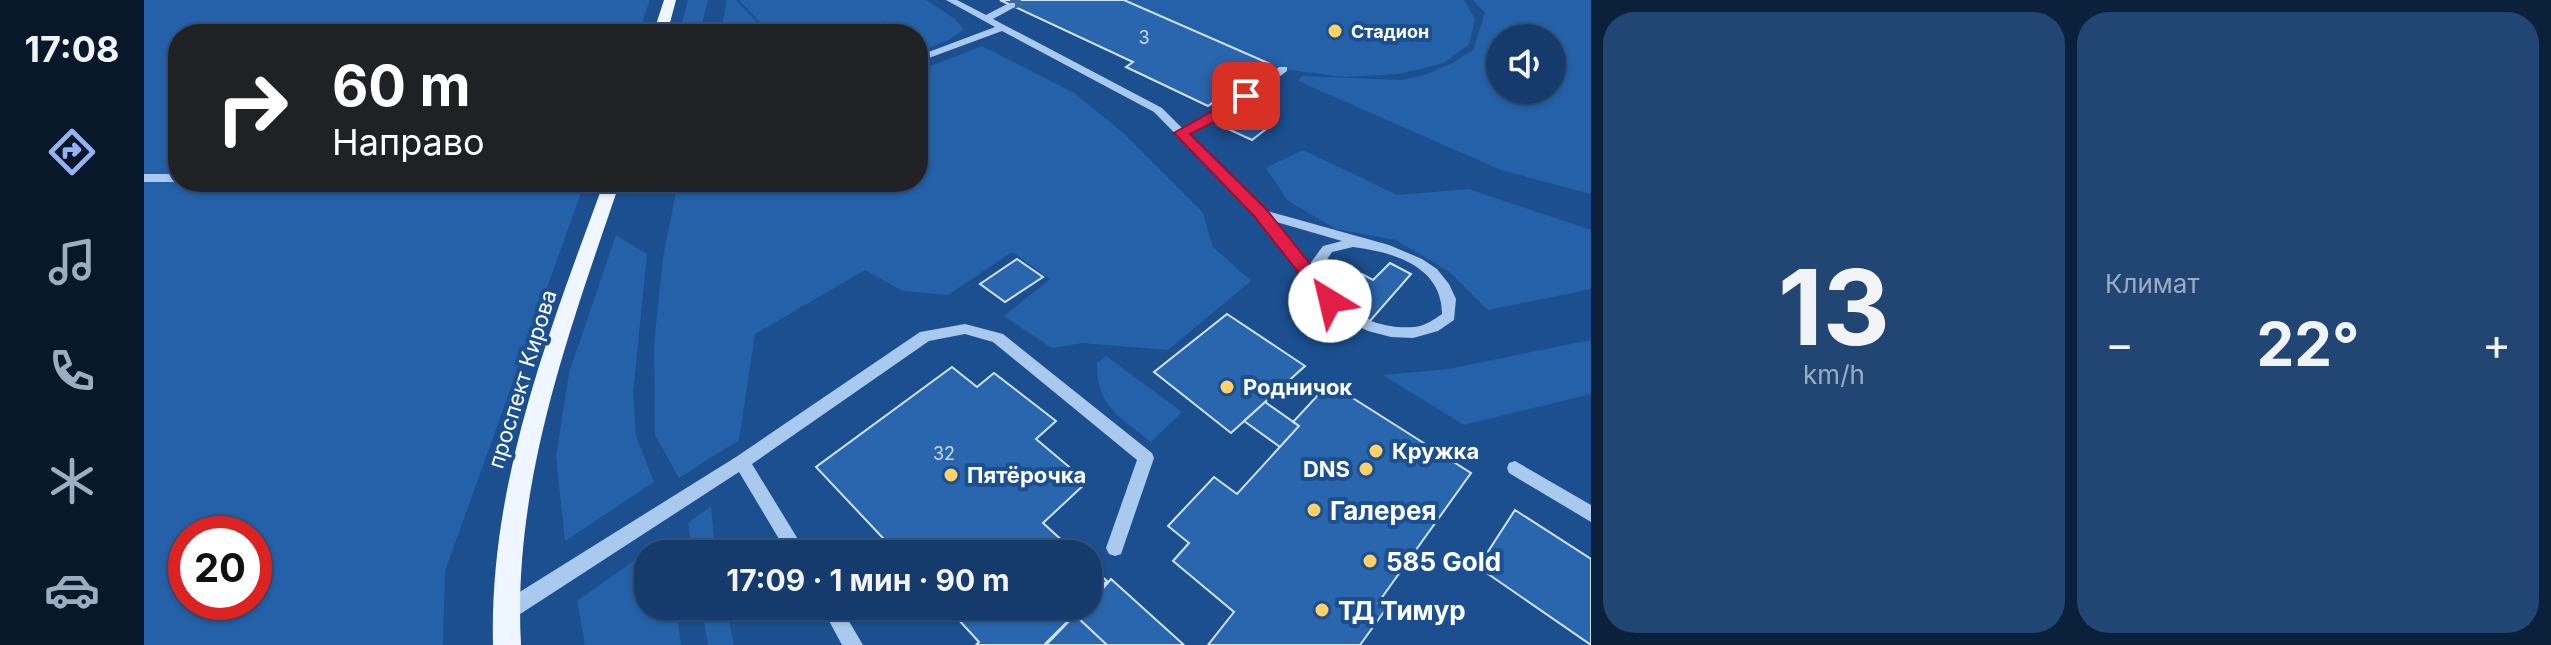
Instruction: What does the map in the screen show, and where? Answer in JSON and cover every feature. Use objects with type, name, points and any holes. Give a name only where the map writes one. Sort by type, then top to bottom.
[{"type":"main road","points":[[663,24],[670,0]]},
{"type":"main road","name":"проспект Кирова","points":[[507,645],[504,613],[520,467],[538,400],[608,192]]},
{"type":"lane","points":[[950,0],[1158,110],[1260,213],[1341,311],[1375,328],[1405,334],[1422,333],[1449,316],[1449,300],[1434,274],[1398,252],[1260,213]]},
{"type":"lane","points":[[985,19],[1012,5]]},
{"type":"lane","points":[[928,55],[1002,28]]},
{"type":"lane","points":[[1181,133],[1227,110],[1283,69]]},
{"type":"lane","points":[[144,178],[168,178]]},
{"type":"lane","points":[[1317,282],[1315,266],[1322,253],[1338,245],[1366,244]]},
{"type":"lane","points":[[504,613],[742,462],[925,336],[965,329],[998,338],[1146,458],[1115,548]]},
{"type":"lane","points":[[742,462],[789,540]]},
{"type":"lane","points":[[1515,468],[1591,514]]},
{"type":"lane","points":[[838,620],[853,645]]},
{"type":"shaded area","points":[[144,0],[650,0],[642,24],[168,24],[168,192],[581,192],[445,571],[443,645],[144,645]]},
{"type":"shaded area","points":[[688,0],[708,0],[702,24],[682,24]]},
{"type":"shaded area","points":[[727,0],[736,0],[759,24],[722,24]]},
{"type":"shaded area","points":[[739,0],[926,0],[955,19],[964,29],[949,40],[928,48],[928,24],[888,24],[866,5],[887,24],[762,24]]},
{"type":"shaded area","name":"Стадион","points":[[1127,0],[1464,0],[1475,19],[1469,44],[1444,63],[1400,74],[1344,77],[1283,69]]},
{"type":"shaded area","points":[[1473,0],[1591,0],[1591,194],[1501,170],[1298,81],[1302,76],[1402,80],[1451,64],[1473,50],[1485,13]]},
{"type":"shaded area","points":[[982,46],[1074,93],[1120,130],[1203,213],[1213,247],[1251,281],[1168,350],[1082,343],[1052,348],[1004,316],[1050,279],[1012,252],[948,295],[903,291],[865,270],[755,334],[739,440],[679,478],[655,435],[654,344],[663,257],[676,192],[928,192],[928,67]]},
{"type":"shaded area","points":[[1303,150],[1397,195],[1469,189],[1591,230],[1591,289],[1488,310],[1450,272],[1396,240],[1336,229],[1288,201],[1266,168]]},
{"type":"shaded area","points":[[616,235],[647,254],[633,394],[636,436],[654,482],[565,541],[556,457],[569,373]]},
{"type":"shaded area","points":[[1591,340],[1591,394],[1464,425],[1383,375],[1448,369]]},
{"type":"shaded area","points":[[1106,356],[1182,412],[1151,442],[1120,417],[1105,400],[1097,363]]},
{"type":"shaded area","points":[[711,506],[714,540],[691,540],[688,523]]},
{"type":"shaded area","points":[[634,561],[634,620],[678,620],[681,645],[585,645],[577,601]]},
{"type":"shaded area","points":[[704,620],[729,620],[734,645],[708,645]]},
{"type":"building","points":[[1000,0],[1124,0],[1268,63],[1208,106],[1126,67],[1133,62]]},
{"type":"building","points":[[1245,114],[1270,126],[1252,140],[1226,128]]},
{"type":"building","points":[[1017,259],[1043,277],[1005,302],[980,284]]},
{"type":"building","points":[[1390,263],[1411,274],[1370,321],[1335,300],[1362,274],[1373,280]]},
{"type":"building","name":"Родничок","points":[[1227,314],[1305,366],[1231,433],[1154,372]]},
{"type":"building","points":[[952,367],[977,387],[994,373],[1056,421],[1036,439],[1087,482],[1043,523],[1062,540],[885,540],[816,467]]},
{"type":"building","name":"Галерея","points":[[1329,383],[1471,473],[1378,603],[1386,609],[1360,645],[1208,645],[1234,612],[1173,561],[1189,543],[1168,526],[1214,477],[1237,494],[1299,426],[1293,422]]},
{"type":"building","points":[[1265,402],[1299,426],[1280,447],[1244,421]]},
{"type":"building","points":[[1515,510],[1591,559],[1591,645],[1478,567]]},
{"type":"building","points":[[1111,579],[1184,645],[1107,645],[1080,620],[1102,620],[1102,590]]},
{"type":"building","points":[[959,620],[1069,620],[1044,645],[976,645],[979,642]]},
{"type":"building","points":[[1070,620],[1080,620],[1107,645],[1046,645]]},
{"type":"tunnel","points":[[1012,5],[1022,0]]},
{"type":"place","name":"Стадион","points":[[1335,31]]},
{"type":"place","name":"Родничок","points":[[1227,387]]},
{"type":"place","name":"Кружка","points":[[1376,451]]},
{"type":"place","name":"DNS","points":[[1366,469]]},
{"type":"place","name":"Пятёрочка","points":[[951,475]]},
{"type":"place","name":"Галерея","points":[[1314,510]]},
{"type":"place","name":"585 Gold","points":[[1370,561]]},
{"type":"place","name":"ТД Тимур","points":[[1322,610]]},
{"type":"route","points":[[1246,96],[1227,110],[1181,133],[1260,213],[1330,301]]}]
